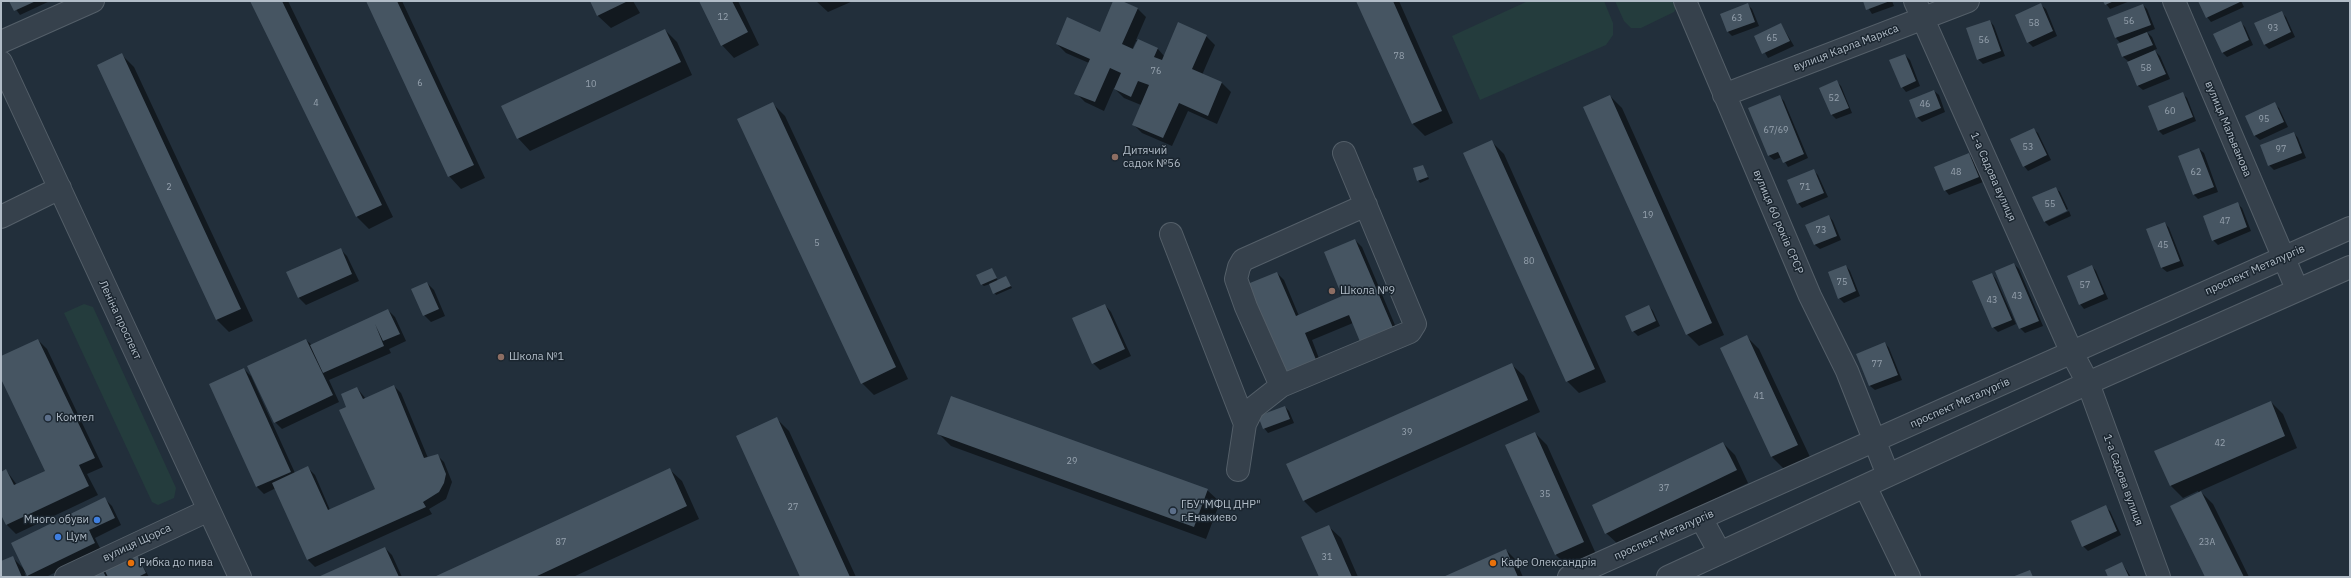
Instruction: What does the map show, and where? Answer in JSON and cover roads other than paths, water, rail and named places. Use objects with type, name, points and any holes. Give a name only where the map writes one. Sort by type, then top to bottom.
[{"type":"street","points":[[1,42],[93,1]]},
{"type":"street","name":"вулиця 60 років СРСР","points":[[1685,1],[1810,296],[1847,372],[1888,475]]},
{"type":"street","name":"вулиця Карла Маркса","points":[[1724,95],[1918,10],[1968,1]]},
{"type":"street","name":"вулиця Мальванова","points":[[2174,1],[2283,258],[2298,289]]},
{"type":"street","name":"1-а Садова вулиця","points":[[1918,10],[2072,352],[2088,383],[2159,577]]},
{"type":"street","name":"Леніна проспект","points":[[1,62],[240,577]]},
{"type":"street","points":[[1238,470],[1245,424],[1253,408],[1281,386],[1410,332],[1414,327],[1415,320],[1344,153]]},
{"type":"street","points":[[1,217],[60,188]]},
{"type":"street","points":[[1281,386],[1246,307],[1236,279],[1238,267],[1243,260],[1366,205]]},
{"type":"street","name":"проспект Металургів","points":[[1569,577],[2350,228]]},
{"type":"street","points":[[1171,234],[1245,424]]},
{"type":"street","points":[[1668,577],[1696,571],[1720,553],[2088,383],[2350,267]]},
{"type":"street","points":[[1865,486],[1909,577]]},
{"type":"street","name":"вулиця Щорса","points":[[66,577],[209,510]]},
{"type":"street","points":[[1701,518],[1720,553]]},
{"type":"place","name":"Дитячий садок №56","points":[[1115,157]]},
{"type":"place","name":"Школа №9","points":[[1332,291]]},
{"type":"place","name":"Школа №1","points":[[501,357]]},
{"type":"place","name":"Комтел","points":[[48,418]]},
{"type":"place","name":"ГБУ\"МФЦ ДНР\" г.Енакиево","points":[[1173,511]]},
{"type":"place","name":"Много обуви","points":[[97,520]]},
{"type":"place","name":"Цум","points":[[58,537]]},
{"type":"place","name":"Рибка до пива","points":[[131,563]]},
{"type":"place","name":"Кафе Олександрія","points":[[1493,563]]}]
